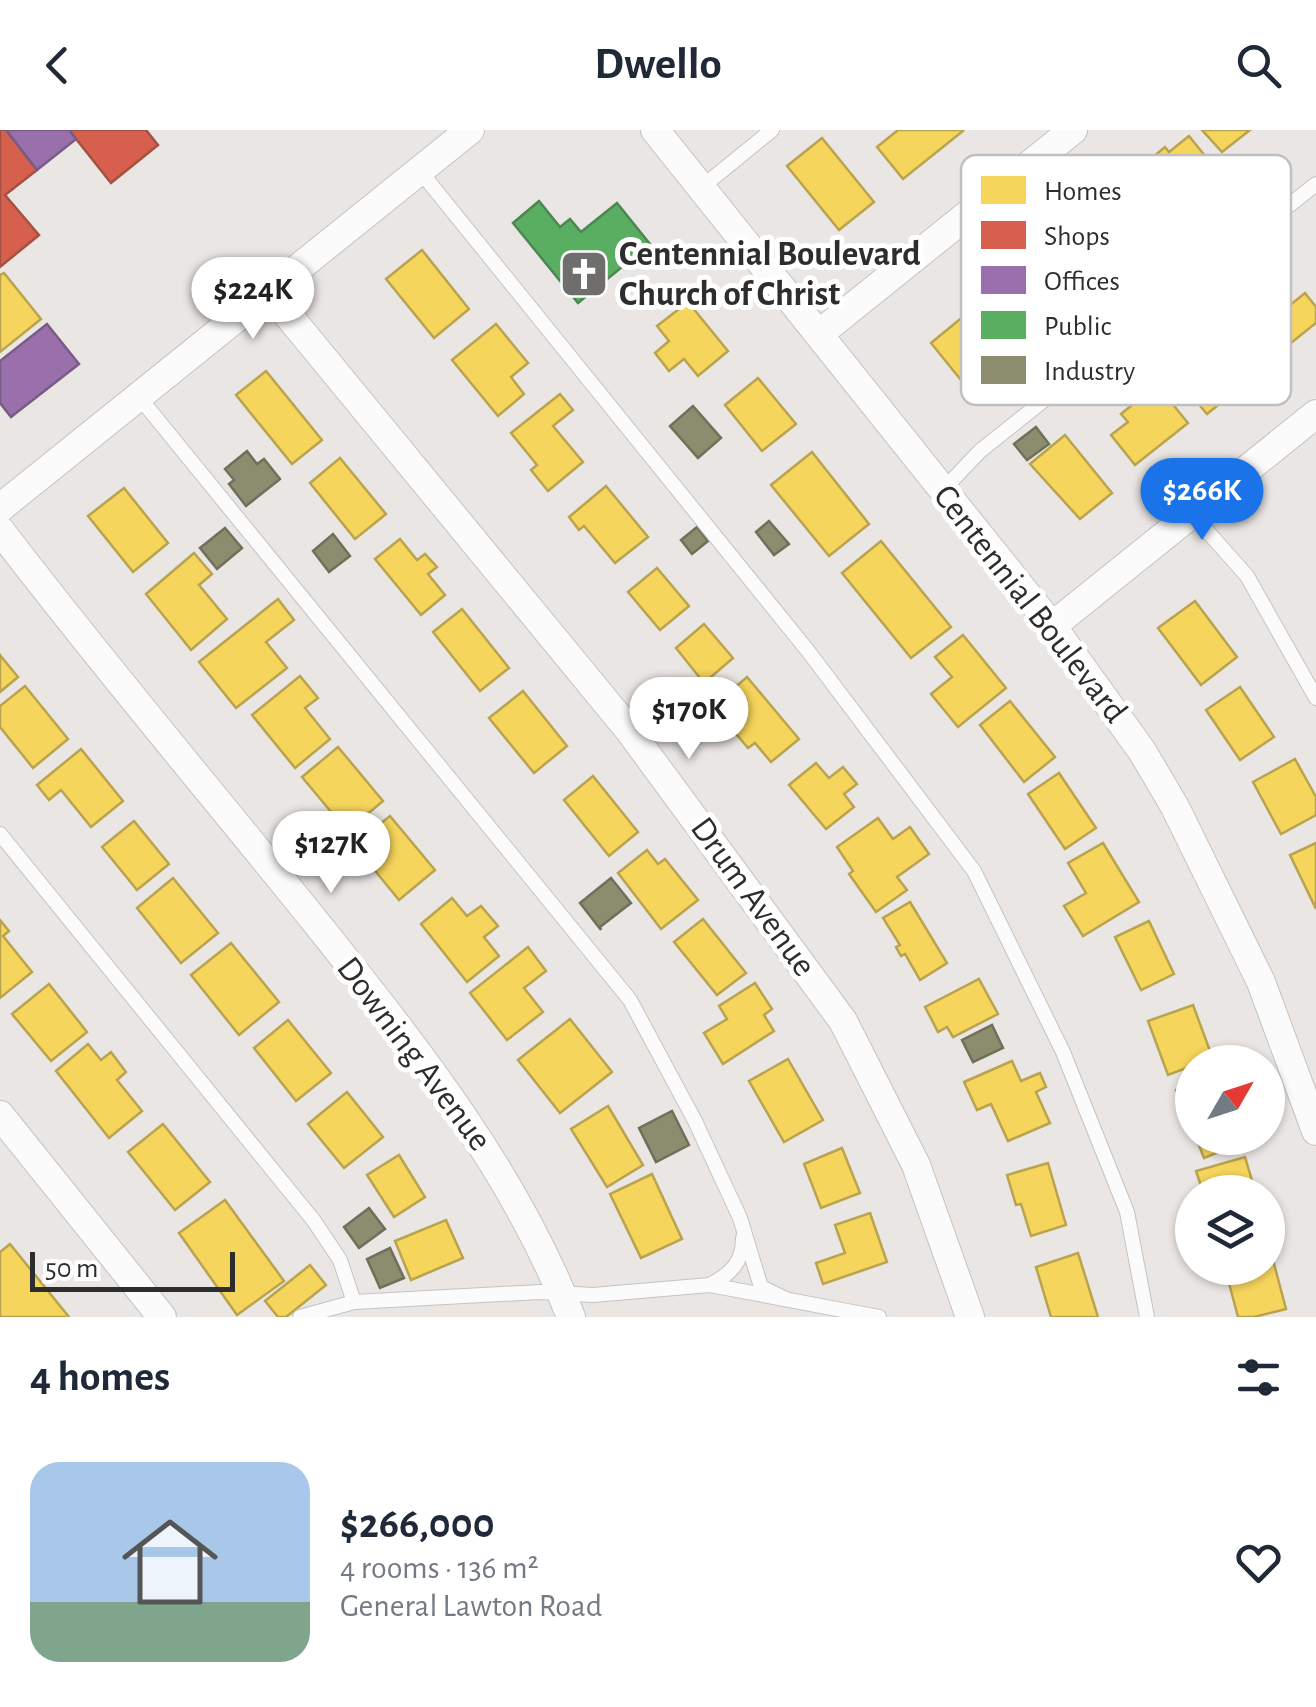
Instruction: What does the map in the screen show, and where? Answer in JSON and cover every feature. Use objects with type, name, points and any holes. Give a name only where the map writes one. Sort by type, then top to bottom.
[{"type":"street","points":[[0,508],[470,130]]},
{"type":"street","name":"Centennial Boulevard","points":[[656,130],[1052,626],[1121,720],[1176,806],[1261,982],[1316,1132]]},
{"type":"street","points":[[1042,155],[1073,130]]},
{"type":"street","points":[[819,334],[961,220]]},
{"type":"street","name":"Drum Avenue","points":[[269,292],[627,728],[844,1021],[916,1165],[970,1317]]},
{"type":"street","points":[[1052,626],[1316,414]]},
{"type":"street","name":"Downing Avenue","points":[[0,530],[360,978],[437,1080],[506,1181],[566,1305]]},
{"type":"street","points":[[0,1115],[162,1317]]},
{"type":"lane","points":[[702,187],[772,130]]},
{"type":"lane","points":[[420,171],[808,651],[974,871],[1063,1052],[1126,1212],[1147,1317]]},
{"type":"lane","points":[[1291,204],[1316,184]]},
{"type":"lane","points":[[139,396],[630,1000],[695,1121],[740,1218],[762,1287],[786,1298]]},
{"type":"lane","points":[[944,490],[980,450],[1037,405]]},
{"type":"lane","points":[[1192,514],[1247,576],[1316,698]]},
{"type":"lane","points":[[0,834],[314,1221],[361,1288],[394,1300]]},
{"type":"lane","points":[[710,1285],[732,1272],[739,1262],[743,1242],[740,1218]]},
{"type":"lane","points":[[340,1260],[354,1302]]},
{"type":"lane","points":[[303,1316],[326,1304],[337,1292],[340,1260]]},
{"type":"lane","points":[[303,1316],[354,1302],[566,1305],[589,1295],[710,1285],[879,1317]]},
{"type":"building: Homes","points":[[898,130],[963,131],[903,179],[877,147]]},
{"type":"building: Homes","points":[[1202,130],[1250,130],[1222,152]]},
{"type":"building: Homes","points":[[1189,136],[1204,155],[1155,155],[1165,147],[1169,152]]},
{"type":"building: Homes","points":[[822,138],[874,202],[839,230],[787,166]]},
{"type":"building: Homes","points":[[422,250],[469,309],[434,338],[386,279]]},
{"type":"building: Homes","points":[[4,273],[41,319],[0,352],[0,275]]},
{"type":"building: Homes","points":[[1305,293],[1316,307],[1316,323],[1291,343],[1291,304]]},
{"type":"building: Homes","points":[[688,302],[728,351],[698,376],[684,359],[669,371],[655,353],[669,341],[657,326]]},
{"type":"building: Homes","points":[[961,318],[961,380],[931,343]]},
{"type":"building: Homes","points":[[496,324],[528,363],[511,377],[524,394],[498,416],[452,360]]},
{"type":"building: Homes","points":[[266,371],[322,440],[292,464],[236,395]]},
{"type":"building: Homes","points":[[758,378],[796,424],[762,451],[725,405]]},
{"type":"building: Homes","points":[[560,394],[573,410],[553,426],[583,462],[548,491],[531,470],[537,465],[511,433]]},
{"type":"building: Homes","points":[[1132,405],[1173,405],[1188,423],[1135,465],[1111,435],[1128,422],[1121,414]]},
{"type":"building: Homes","points":[[1200,405],[1218,405],[1207,414]]},
{"type":"building: Homes","points":[[1065,435],[1112,493],[1080,519],[1030,464]]},
{"type":"building: Homes","points":[[812,452],[869,524],[829,556],[771,485]]},
{"type":"building: Homes","points":[[340,458],[386,514],[355,539],[310,483]]},
{"type":"building: Homes","points":[[606,486],[648,537],[615,563],[584,526],[579,530],[569,517]]},
{"type":"building: Homes","points":[[124,488],[168,543],[133,572],[88,516]]},
{"type":"building: Homes","points":[[400,539],[417,560],[425,554],[437,567],[428,574],[445,595],[421,615],[375,559]]},
{"type":"building: Homes","points":[[881,541],[951,627],[911,658],[842,573]]},
{"type":"building: Homes","points":[[194,553],[212,574],[199,585],[227,619],[191,650],[146,594]]},
{"type":"building: Homes","points":[[657,568],[689,606],[660,630],[628,592]]},
{"type":"building: Homes","points":[[278,599],[294,620],[266,642],[287,668],[236,708],[199,662]]},
{"type":"building: Homes","points":[[1195,601],[1237,657],[1201,685],[1158,628]]},
{"type":"building: Homes","points":[[462,609],[509,668],[480,691],[433,632]]},
{"type":"building: Homes","points":[[704,624],[733,658],[704,683],[676,648]]},
{"type":"building: Homes","points":[[963,635],[1006,688],[958,727],[931,694],[952,677],[935,657]]},
{"type":"building: Homes","points":[[0,655],[18,677],[0,692]]},
{"type":"building: Homes","points":[[300,676],[318,698],[305,708],[330,739],[295,768],[252,715]]},
{"type":"building: Homes","points":[[747,677],[799,739],[771,762],[755,743],[748,748],[731,728],[737,723],[719,701]]},
{"type":"building: Homes","points":[[25,686],[68,739],[33,768],[0,727],[0,706]]},
{"type":"building: Homes","points":[[1240,687],[1274,737],[1240,760],[1206,710]]},
{"type":"building: Homes","points":[[523,691],[567,746],[534,773],[489,718]]},
{"type":"building: Homes","points":[[1010,701],[1055,757],[1024,782],[980,725]]},
{"type":"building: Homes","points":[[338,747],[383,801],[347,831],[302,777]]},
{"type":"building: Homes","points":[[81,749],[123,801],[91,827],[61,790],[49,800],[37,785]]},
{"type":"building: Homes","points":[[1295,759],[1316,797],[1316,815],[1281,834],[1253,782]]},
{"type":"building: Homes","points":[[816,763],[829,778],[843,767],[857,784],[844,794],[854,807],[826,829],[789,785]]},
{"type":"building: Homes","points":[[1059,773],[1096,828],[1065,849],[1028,794]]},
{"type":"building: Homes","points":[[593,776],[638,832],[609,856],[564,800]]},
{"type":"building: Homes","points":[[390,816],[435,870],[399,900],[354,845]]},
{"type":"building: Homes","points":[[878,818],[893,839],[910,827],[929,854],[897,877],[907,890],[876,912],[849,874],[853,871],[837,847]]},
{"type":"building: Homes","points":[[134,821],[169,864],[137,890],[102,847]]},
{"type":"building: Homes","points":[[1103,843],[1139,902],[1083,936],[1064,906],[1086,893],[1068,863]]},
{"type":"building: Homes","points":[[1316,843],[1316,909],[1290,855]]},
{"type":"building: Homes","points":[[647,850],[658,864],[665,859],[698,900],[661,929],[618,873]]},
{"type":"building: Homes","points":[[173,878],[218,933],[181,963],[137,908]]},
{"type":"building: Homes","points":[[452,898],[467,916],[481,906],[498,926],[484,937],[499,956],[467,982],[421,924]]},
{"type":"building: Homes","points":[[910,902],[947,963],[920,980],[905,954],[901,956],[896,947],[900,945],[883,918]]},
{"type":"building: Homes","points":[[703,919],[746,973],[717,995],[674,942]]},
{"type":"building: Homes","points":[[0,920],[9,931],[3,936],[32,972],[0,998]]},
{"type":"building: Homes","points":[[1149,921],[1174,974],[1141,990],[1115,937]]},
{"type":"building: Homes","points":[[231,943],[279,1002],[239,1035],[191,975]]},
{"type":"building: Homes","points":[[528,947],[546,971],[524,988],[543,1012],[507,1040],[470,993]]},
{"type":"building: Homes","points":[[979,979],[998,1014],[953,1037],[947,1027],[938,1032],[925,1007]]},
{"type":"building: Homes","points":[[755,983],[772,1009],[764,1015],[774,1031],[723,1064],[704,1033],[727,1019],[719,1006]]},
{"type":"building: Homes","points":[[49,984],[87,1032],[51,1061],[12,1014]]},
{"type":"building: Homes","points":[[1193,1005],[1208,1045],[1175,1045],[1175,1072],[1168,1075],[1148,1021]]},
{"type":"building: Homes","points":[[570,1019],[612,1072],[560,1113],[518,1060]]},
{"type":"building: Homes","points":[[288,1020],[331,1073],[296,1101],[254,1048]]},
{"type":"building: Homes","points":[[88,1044],[101,1060],[111,1052],[126,1072],[117,1080],[142,1111],[109,1138],[56,1071]]},
{"type":"building: Homes","points":[[788,1059],[823,1120],[784,1142],[749,1081]]},
{"type":"building: Homes","points":[[1012,1061],[1021,1081],[1040,1073],[1046,1087],[1036,1092],[1050,1123],[1008,1141],[991,1104],[977,1110],[964,1082]]},
{"type":"building: Homes","points":[[347,1092],[383,1137],[344,1168],[308,1124]]},
{"type":"building: Homes","points":[[608,1106],[643,1165],[607,1187],[571,1129]]},
{"type":"building: Homes","points":[[163,1124],[210,1182],[175,1210],[128,1152]]},
{"type":"building: Homes","points":[[842,1148],[860,1193],[821,1208],[804,1164]]},
{"type":"building: Homes","points":[[399,1155],[425,1197],[394,1217],[367,1175]]},
{"type":"building: Homes","points":[[1245,1157],[1250,1175],[1197,1175],[1196,1171]]},
{"type":"building: Homes","points":[[1048,1163],[1066,1225],[1031,1236],[1007,1175]]},
{"type":"building: Homes","points":[[652,1174],[682,1239],[641,1258],[610,1194]]},
{"type":"building: Homes","points":[[225,1200],[284,1281],[237,1315],[179,1233]]},
{"type":"building: Homes","points":[[870,1213],[887,1262],[823,1284],[816,1263],[845,1253],[835,1225]]},
{"type":"building: Homes","points":[[446,1220],[463,1258],[411,1280],[395,1241]]},
{"type":"building: Homes","points":[[10,1244],[69,1317],[0,1317],[0,1252]]},
{"type":"building: Homes","points":[[1078,1253],[1098,1317],[1051,1317],[1036,1267]]},
{"type":"building: Homes","points":[[310,1265],[326,1285],[286,1317],[278,1317],[265,1301]]},
{"type":"building: Homes","points":[[1230,1285],[1280,1285],[1286,1309],[1238,1317]]},
{"type":"building: Shops","points":[[0,130],[6,130],[37,170],[5,195],[39,235],[0,267]]},
{"type":"building: Shops","points":[[69,130],[146,130],[158,145],[111,183]]},
{"type":"building: Offices","points":[[6,130],[69,130],[76,139],[37,170]]},
{"type":"building: Offices","points":[[47,324],[79,364],[11,417],[0,403],[0,361]]},
{"type":"building: Public","name":"Centennial Boulevard Church of Christ","points":[[539,201],[560,227],[570,219],[581,232],[617,203],[650,244],[578,303],[513,223]]},
{"type":"building: Industry","points":[[693,406],[721,438],[698,458],[670,426]]},
{"type":"building: Industry","points":[[1036,427],[1049,444],[1027,460],[1014,444]]},
{"type":"building: Industry","points":[[247,451],[257,464],[264,459],[280,479],[246,506],[229,484],[234,480],[225,469]]},
{"type":"building: Industry","points":[[769,521],[789,544],[774,555],[756,532]]},
{"type":"building: Industry","points":[[697,527],[708,541],[692,554],[681,540]]},
{"type":"building: Industry","points":[[225,528],[242,548],[217,569],[200,548]]},
{"type":"building: Industry","points":[[333,534],[350,556],[329,572],[313,551]]},
{"type":"building: Industry","points":[[611,878],[631,903],[601,930],[580,903]]},
{"type":"building: Industry","points":[[992,1025],[1003,1048],[973,1062],[962,1040]]},
{"type":"building: Industry","points":[[672,1111],[689,1145],[656,1162],[639,1128]]},
{"type":"building: Industry","points":[[369,1208],[385,1229],[359,1248],[344,1227]]},
{"type":"building: Industry","points":[[390,1248],[404,1278],[380,1288],[367,1259]]},
{"type":"place","name":"Centennial Boulevard Church of Christ","points":[[584,274]]}]
